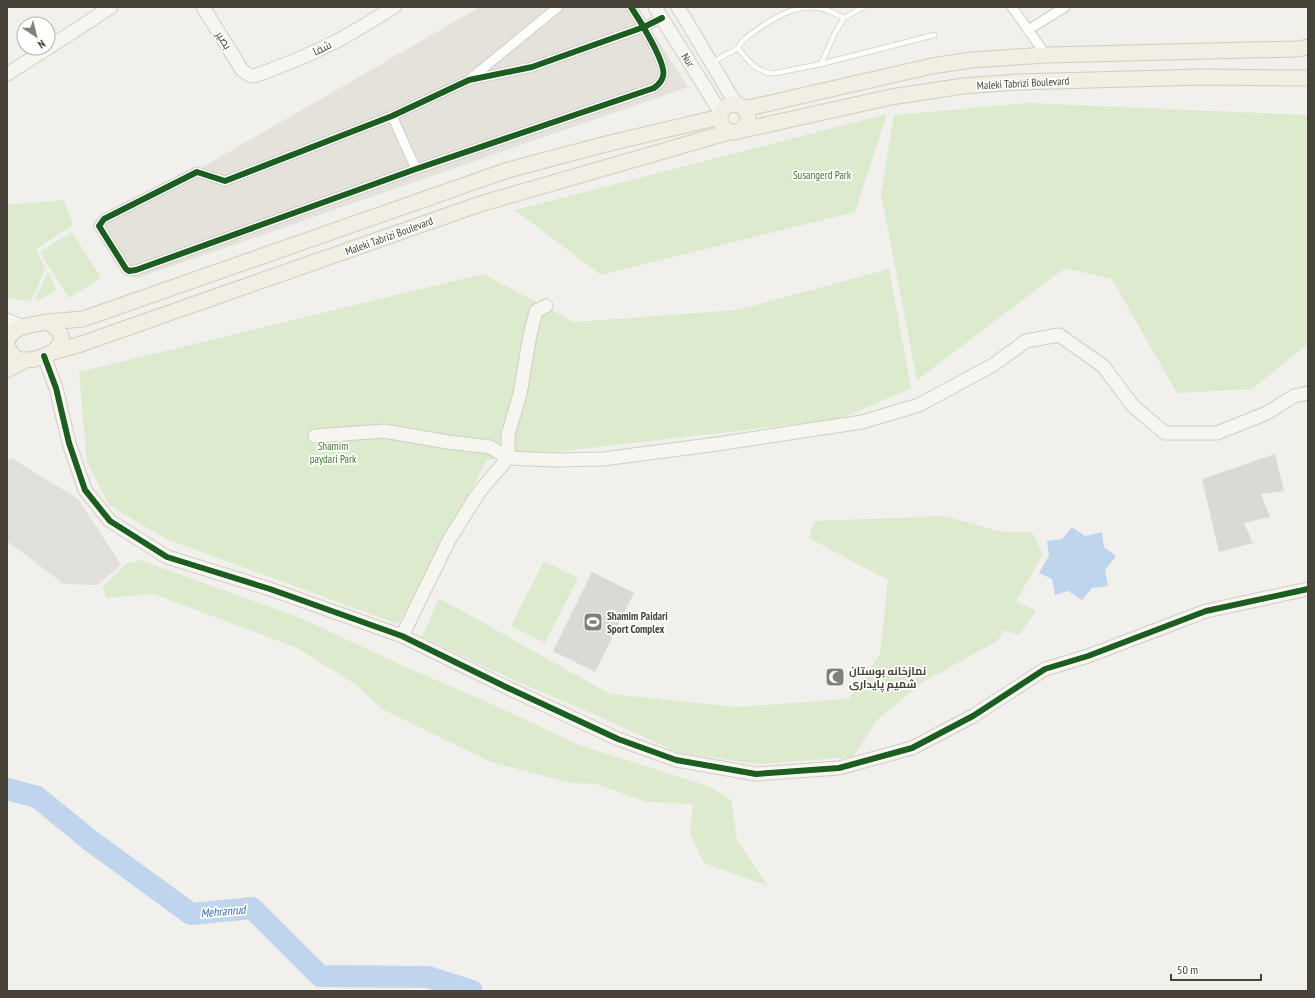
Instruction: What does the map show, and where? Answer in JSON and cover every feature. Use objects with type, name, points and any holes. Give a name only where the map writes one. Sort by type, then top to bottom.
[{"type":"main road","points":[[740,106],[748,117],[746,126],[736,131],[722,126],[720,115],[727,106],[740,106],[932,66],[971,60],[1046,55],[1298,50],[1308,47]]},
{"type":"main road","name":"Maleki Tabrizi Boulevard","points":[[7,370],[24,361],[80,344],[480,204],[736,131],[891,97],[963,86],[1017,82],[1202,77],[1308,78]]},
{"type":"main road","name":"Maleki Tabrizi Boulevard","points":[[23,327],[47,322],[83,318],[508,170],[720,115]]},
{"type":"main road","points":[[47,322],[59,331],[61,338],[61,344],[56,350],[48,354]]},
{"type":"main road","points":[[7,341],[14,330],[23,327]]},
{"type":"main road","points":[[7,345],[17,359],[24,361]]},
{"type":"street","points":[[56,43],[111,7]]},
{"type":"street","name":"بصیر","points":[[203,7],[245,73]]},
{"type":"street","name":"شفا","points":[[245,73],[254,76],[294,61],[347,36],[394,7]]},
{"type":"street","points":[[469,80],[558,7]]},
{"type":"street","points":[[631,7],[644,27],[663,66],[664,75],[660,83],[654,88],[416,169],[136,270],[129,271],[126,269],[99,226],[104,219],[197,172],[225,181],[392,116],[469,80],[532,67],[644,27],[662,18]]},
{"type":"street","name":"Nur","points":[[655,7],[720,115]]},
{"type":"street","name":"Nur","points":[[678,7],[740,106]]},
{"type":"street","points":[[1012,7],[1046,55]]},
{"type":"street","points":[[1028,30],[1065,7]]},
{"type":"street","points":[[7,74],[35,56]]},
{"type":"street","points":[[392,116],[416,169]]},
{"type":"street","points":[[402,636],[449,540],[479,492],[508,458],[508,435],[520,394],[530,335],[536,311],[546,306]]},
{"type":"street","points":[[7,320],[23,327]]},
{"type":"street","points":[[315,436],[384,431],[448,442],[490,447],[508,458],[554,460],[603,459],[717,444],[862,422],[919,405],[993,365],[1026,341],[1060,335],[1103,366],[1133,406],[1165,433],[1217,433],[1267,413],[1294,396],[1308,393]]},
{"type":"street","points":[[48,354],[69,443],[85,490],[110,521],[167,557],[270,589],[402,636],[508,688],[618,739],[676,760],[756,774],[839,768],[912,748],[974,716],[1045,669],[1088,656],[1206,611],[1308,589]]},
{"type":"lane","points":[[712,63],[738,48],[745,38],[767,23],[788,12],[800,8],[813,7],[827,10],[844,18]]},
{"type":"lane","points":[[821,64],[835,32],[844,18],[862,7]]},
{"type":"lane","points":[[738,48],[752,64],[770,74],[821,64],[934,35]]},
{"type":"shaded area","points":[[480,7],[636,7],[688,87],[135,279],[104,224]]},
{"type":"shaded area","points":[[11,458],[78,499],[121,565],[97,585],[64,584],[7,541],[7,461]]},
{"type":"green space","points":[[1026,103],[1308,115],[1308,346],[1305,346],[1252,389],[1177,393],[1112,279],[1065,268],[917,380],[881,194],[894,115]]},
{"type":"green space","name":"Susangerd Park","points":[[887,114],[855,212],[601,275],[515,210]]},
{"type":"green space","points":[[64,200],[73,225],[36,249],[45,269],[31,301],[7,297],[7,205]]},
{"type":"green space","points":[[72,232],[101,278],[69,298],[40,252]]},
{"type":"green space","name":"Shamim paydari Park","points":[[889,269],[911,388],[840,419],[487,460],[398,624],[166,539],[109,505],[87,462],[79,372],[483,274],[574,322],[737,310]]},
{"type":"green space","points":[[48,272],[56,290],[38,300],[36,297]]},
{"type":"green space","points":[[944,516],[1002,532],[1030,532],[1035,536],[1042,556],[1016,601],[1036,611],[1019,635],[1004,630],[997,641],[923,682],[877,720],[853,757],[757,764],[679,753],[576,706],[518,682],[422,637],[439,598],[610,694],[737,707],[849,699],[880,654],[888,580],[809,538],[814,521]]},
{"type":"green space","points":[[140,560],[303,619],[403,666],[487,702],[579,745],[708,786],[731,800],[737,840],[768,886],[704,863],[690,833],[693,804],[647,802],[596,784],[571,783],[491,762],[382,709],[355,684],[297,648],[154,594],[106,598],[103,587],[126,564]]},
{"type":"green space","points":[[544,561],[578,578],[545,643],[511,626]]},
{"type":"water","points":[[1072,527],[1085,536],[1102,532],[1104,547],[1116,556],[1105,570],[1108,586],[1092,588],[1082,600],[1068,591],[1055,595],[1052,579],[1039,573],[1049,556],[1047,541],[1062,539]]},
{"type":"building","points":[[1275,454],[1284,491],[1261,494],[1270,517],[1244,523],[1253,543],[1219,552],[1202,479]]},
{"type":"building","name":"Shamim Paidari Sport Complex","points":[[592,572],[634,593],[595,672],[553,651]]},
{"type":"waterway","name":"Mehranrud","points":[[7,789],[37,797],[91,841],[191,914],[252,908],[320,976],[428,977],[472,991]]},
{"type":"cycle path","points":[[631,7],[640,21],[646,31],[661,62],[663,76],[660,83],[654,88],[416,169],[136,270],[129,271],[126,269],[99,226],[104,219],[197,172],[225,181],[392,116],[469,80],[532,67],[644,27],[662,18]]},
{"type":"cycle path","points":[[44,356],[56,388],[69,443],[85,490],[110,521],[167,557],[270,589],[402,636],[508,688],[618,739],[676,760],[756,774],[839,768],[912,748],[973,716],[1045,669],[1088,656],[1206,611],[1308,589]]},
{"type":"place","name":"Shamim Paidari Sport Complex","points":[[593,622]]},
{"type":"place","name":"نمازخانه بوستان شمیم پایداری","points":[[835,677]]}]
